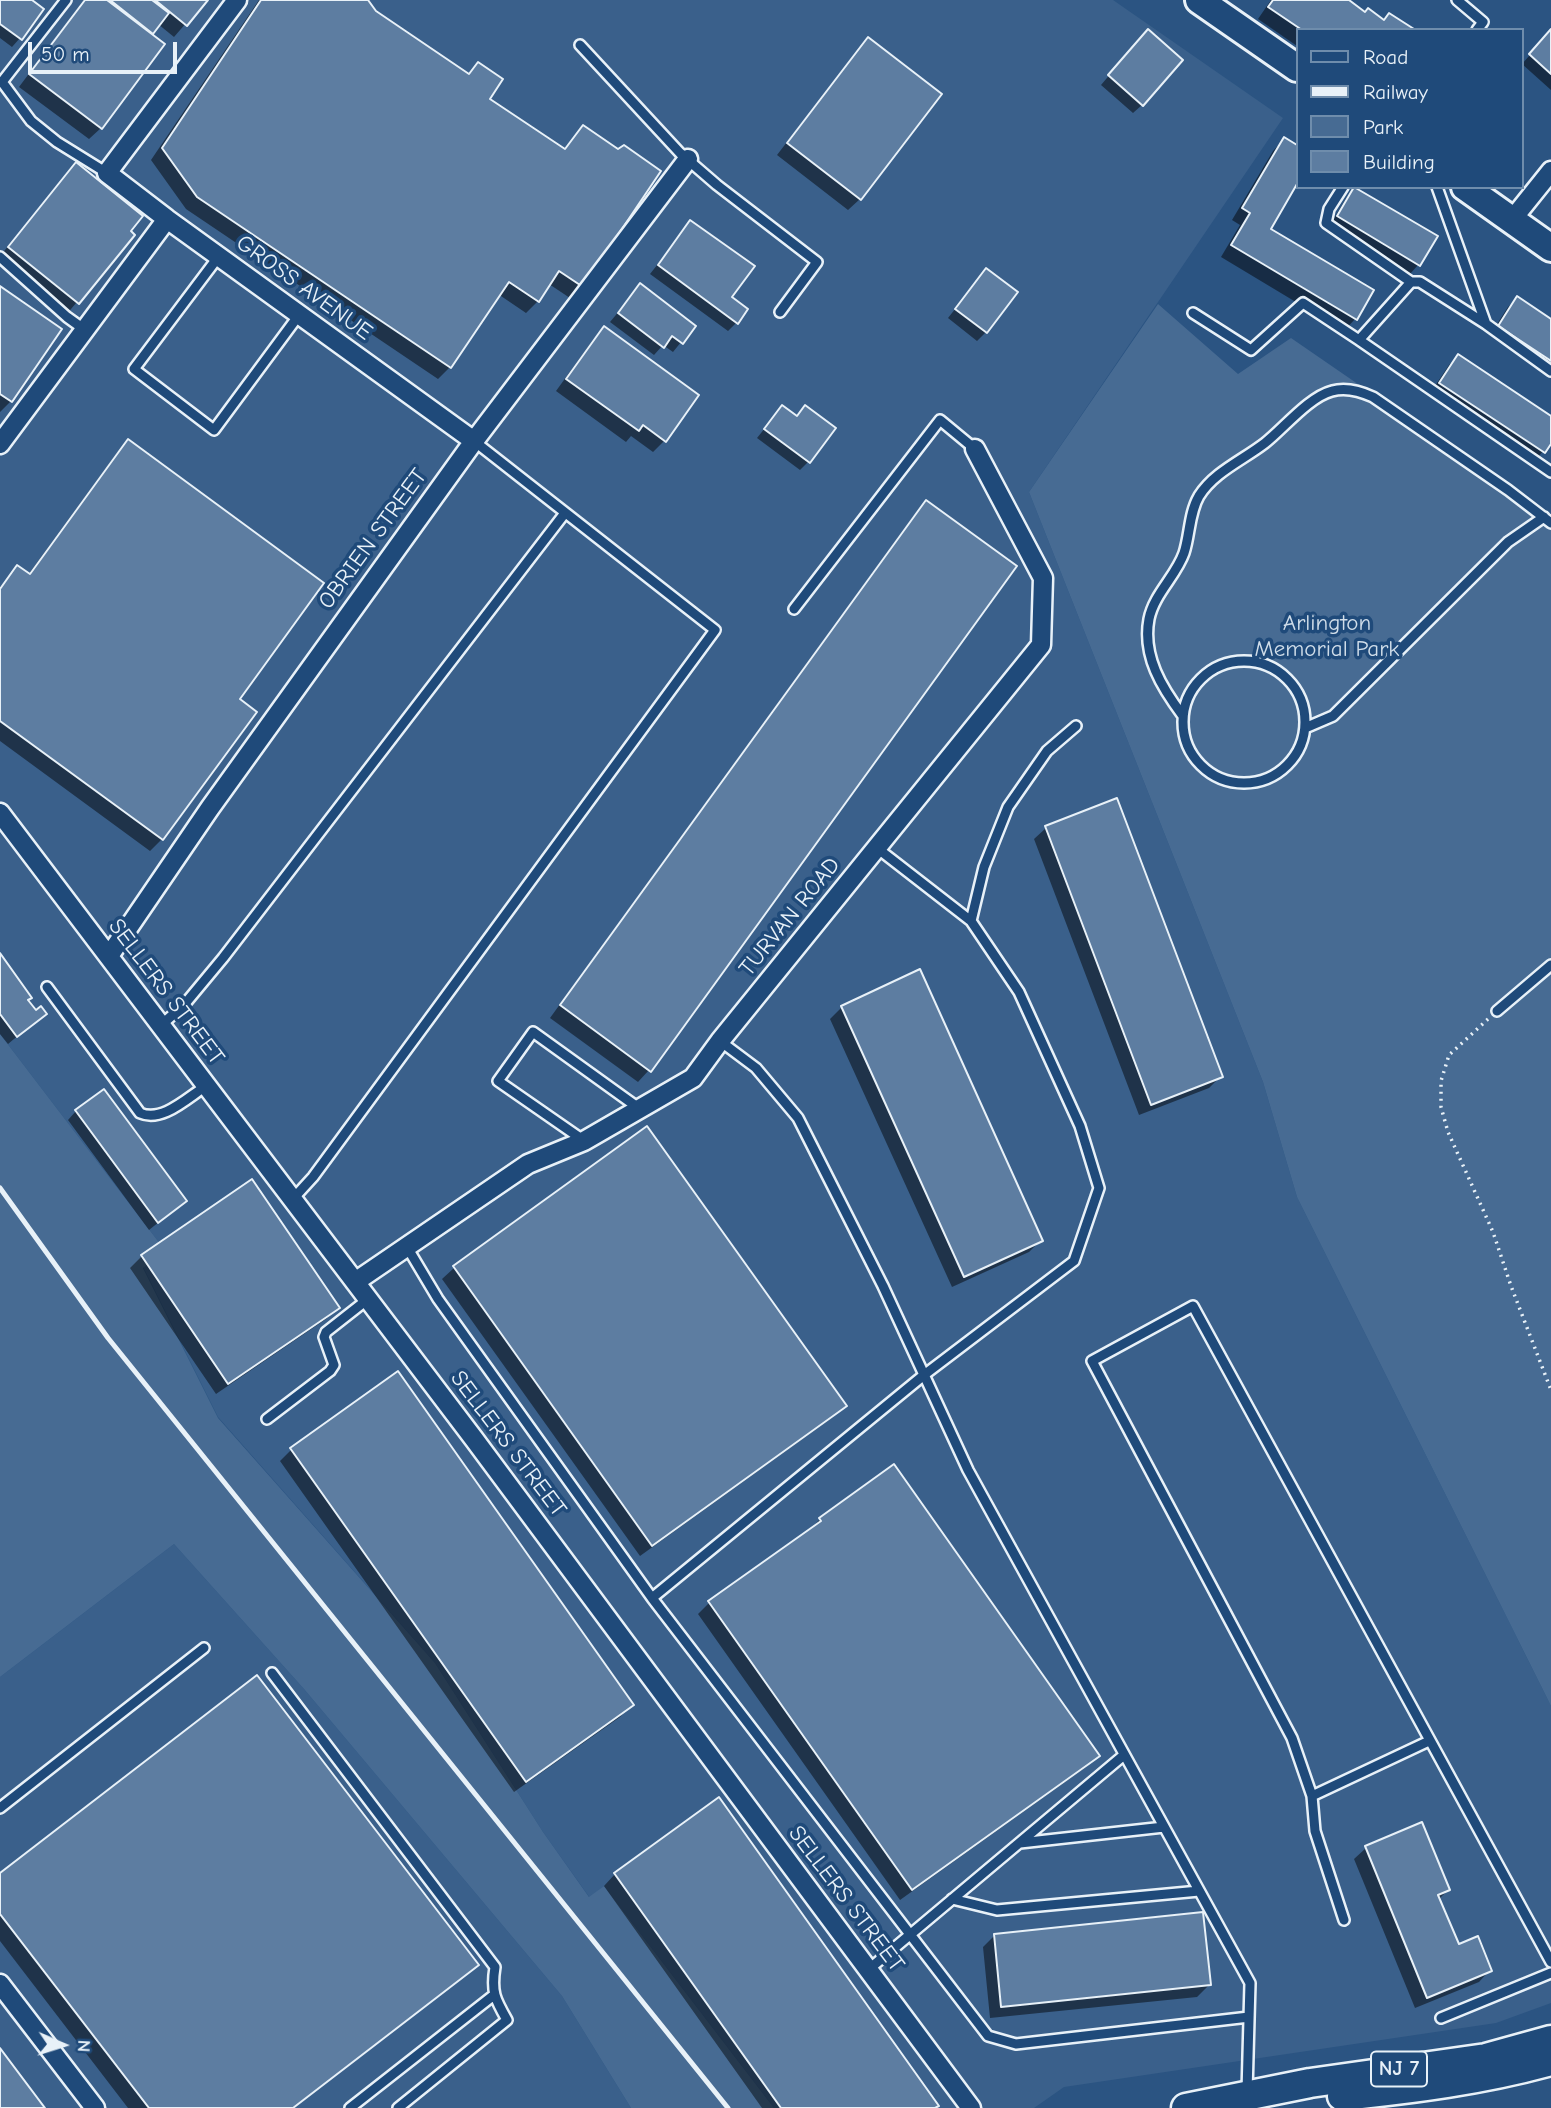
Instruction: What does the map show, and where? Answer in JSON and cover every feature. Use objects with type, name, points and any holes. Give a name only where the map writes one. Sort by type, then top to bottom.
[{"type":"main road","points":[[1199,0],[1296,67]]},
{"type":"main road","points":[[1468,189],[1551,248]]},
{"type":"main road","name":"NJ 7","points":[[1186,2108],[1310,2083],[1486,2058],[1551,2040]]},
{"type":"main road","name":"NJ 7","points":[[1213,2108],[1390,2091],[1500,2075],[1551,2061]]},
{"type":"street","points":[[107,173],[237,0]]},
{"type":"street","name":"OBRIEN STREET","points":[[109,956],[209,808],[474,441],[688,159]]},
{"type":"street","points":[[1511,221],[1551,171]]},
{"type":"street","name":"GROSS AVENUE","points":[[107,173],[474,441]]},
{"type":"street","points":[[0,444],[167,219]]},
{"type":"street","name":"TURVAN ROAD","points":[[355,1282],[528,1164],[584,1141],[693,1078],[720,1041],[1041,645],[1043,578],[975,449]]},
{"type":"street","name":"SELLERS STREET","points":[[0,813],[355,1282],[971,2108]]},
{"type":"street","points":[[0,1984],[95,2108]]},
{"type":"lane","points":[[66,0],[2,82],[31,121],[57,142],[107,173]]},
{"type":"lane","points":[[1457,0],[1483,22],[1478,28]]},
{"type":"lane","points":[[580,45],[688,159],[717,185],[817,262],[780,312]]},
{"type":"lane","points":[[1342,189],[1329,209],[1326,223],[1411,282],[1420,282],[1486,324],[1551,371]]},
{"type":"lane","points":[[1438,189],[1486,324]]},
{"type":"lane","points":[[219,256],[134,369],[214,430],[299,315]]},
{"type":"lane","points":[[0,257],[85,330]]},
{"type":"lane","points":[[1359,340],[1411,282]]},
{"type":"lane","points":[[1193,313],[1251,350],[1303,303],[1551,472]]},
{"type":"lane","points":[[1183,716],[1154,671],[1149,649],[1149,619],[1158,597],[1173,576],[1184,552],[1198,497],[1219,474],[1264,444],[1321,395],[1334,390],[1350,389],[1373,397],[1508,489],[1547,520],[1508,542],[1333,716],[1305,728]]},
{"type":"lane","points":[[794,609],[940,420],[975,449]]},
{"type":"lane","points":[[292,1200],[321,1166],[715,630],[474,441]]},
{"type":"lane","points":[[160,1026],[184,1005],[223,958],[565,513]]},
{"type":"lane","points":[[1239,660],[1258,662],[1276,669],[1290,681],[1302,700],[1305,728],[1303,742],[1292,761],[1276,775],[1256,783],[1235,783],[1214,776],[1198,763],[1186,745],[1182,726],[1184,707],[1191,689],[1204,674],[1220,664],[1239,660]]},
{"type":"lane","points":[[971,921],[984,867],[1008,807],[1047,751],[1076,726]]},
{"type":"lane","points":[[652,1598],[924,1375],[1074,1261],[1099,1188],[1080,1126],[1019,992],[971,921],[877,848]]},
{"type":"lane","points":[[1497,1011],[1551,964]]},
{"type":"lane","points":[[47,987],[140,1112],[147,1116],[159,1116],[206,1086]]},
{"type":"lane","points":[[584,1141],[498,1081],[533,1032],[640,1109]]},
{"type":"lane","points":[[720,1041],[756,1068],[798,1118],[883,1286],[968,1470],[1250,1983],[1247,2096]]},
{"type":"lane","points":[[407,1246],[438,1299],[652,1598],[988,2036],[1016,2044],[1249,2017]]},
{"type":"lane","points":[[267,1419],[330,1371],[334,1365],[324,1337],[326,1332],[368,1300]]},
{"type":"lane","points":[[1344,1920],[1315,1831],[1312,1796],[1292,1738],[1092,1361],[1194,1306],[1551,1962]]},
{"type":"lane","points":[[0,1808],[204,1648]]},
{"type":"lane","points":[[272,1673],[495,1967],[492,1985],[494,1995],[507,2020],[398,2108]]},
{"type":"lane","points":[[1312,1796],[1430,1741]]},
{"type":"lane","points":[[869,1970],[1124,1755]]},
{"type":"lane","points":[[1018,1843],[1164,1827]]},
{"type":"lane","points":[[952,1899],[997,1910],[1199,1891]]},
{"type":"lane","points":[[1441,2018],[1551,1973]]},
{"type":"lane","points":[[350,2108],[494,1995]]},
{"type":"path","points":[[1497,1011],[1449,1055],[1441,1081],[1441,1107],[1448,1132],[1493,1232],[1551,1390]]},
{"type":"shaded area","points":[[0,0],[1113,0],[1283,118],[1029,492],[1263,1082],[1297,1197],[1551,1706],[1551,2003],[1496,2023],[1064,2087],[1034,2108],[774,2108],[604,1886],[590,1898],[543,1832],[435,1663],[218,1417],[143,1267],[164,1249],[0,1034]]},
{"type":"shaded area","points":[[174,1544],[304,1689],[562,1996],[631,2108],[0,2108],[0,1677]]},
{"type":"green space","name":"Arlington Memorial Park","points":[[1158,304],[1238,374],[1291,338],[1551,517],[1551,1706],[1297,1197],[1263,1082],[1029,492]]},
{"type":"green space","points":[[0,1034],[164,1249],[143,1268],[218,1418],[435,1663],[543,1832],[589,1897],[604,1886],[774,2108],[631,2108],[562,1996],[304,1689],[174,1544],[0,1677]]},
{"type":"building","points":[[0,0],[32,0],[44,9],[22,40],[0,24]]},
{"type":"building","points":[[85,0],[107,0],[165,44],[102,129],[29,74]]},
{"type":"building","points":[[110,0],[152,0],[169,13],[153,34]]},
{"type":"building","points":[[155,0],[208,0],[187,26]]},
{"type":"building","points":[[261,0],[368,0],[376,11],[469,74],[478,62],[503,79],[490,99],[565,149],[583,125],[618,149],[624,145],[661,171],[583,287],[559,271],[539,302],[509,282],[451,368],[197,197],[162,148]]},
{"type":"building","points":[[1273,0],[1349,0],[1365,12],[1368,8],[1384,20],[1389,13],[1412,28],[1299,28],[1268,7]]},
{"type":"building","points":[[1148,29],[1183,60],[1143,106],[1108,75]]},
{"type":"building","points":[[1551,29],[1551,74],[1529,54]]},
{"type":"building","points":[[868,37],[942,94],[861,200],[787,143]]},
{"type":"building","points":[[1284,137],[1296,144],[1296,186],[1271,229],[1374,290],[1357,320],[1231,245],[1250,213],[1242,208]]},
{"type":"building","points":[[76,162],[143,216],[131,231],[135,235],[79,304],[8,247]]},
{"type":"building","points":[[1353,189],[1357,189],[1438,236],[1420,266],[1337,216]]},
{"type":"building","points":[[690,220],[755,266],[732,297],[748,309],[738,324],[658,265]]},
{"type":"building","points":[[986,268],[1018,292],[987,333],[955,309]]},
{"type":"building","points":[[640,283],[696,326],[683,344],[672,336],[664,348],[618,313]]},
{"type":"building","points":[[0,286],[62,329],[12,402],[0,394]]},
{"type":"building","points":[[1517,296],[1551,319],[1551,361],[1498,326]]},
{"type":"building","points":[[604,326],[699,395],[666,442],[643,425],[639,431],[566,379]]},
{"type":"building","points":[[1458,354],[1551,416],[1551,444],[1545,453],[1439,383]]},
{"type":"building","points":[[782,405],[797,416],[805,405],[836,428],[810,463],[764,429]]},
{"type":"building","points":[[128,439],[324,583],[240,699],[257,712],[163,840],[0,721],[0,589],[17,565],[30,574]]},
{"type":"building","points":[[926,500],[1017,566],[651,1072],[560,1005]]},
{"type":"building","points":[[1117,798],[1223,1077],[1151,1105],[1045,826]]},
{"type":"building","points":[[0,953],[32,998],[28,1000],[36,1010],[41,1006],[47,1014],[17,1037],[0,1014]]},
{"type":"building","points":[[920,969],[1043,1241],[964,1277],[841,1006]]},
{"type":"building","points":[[104,1089],[187,1201],[158,1223],[75,1110]]},
{"type":"building","points":[[647,1126],[847,1406],[652,1546],[453,1266]]},
{"type":"building","points":[[252,1179],[340,1308],[228,1384],[141,1255]]},
{"type":"building","points":[[398,1371],[634,1705],[526,1782],[290,1448]]},
{"type":"building","points":[[894,1464],[1100,1756],[912,1890],[708,1601],[821,1521],[819,1518]]},
{"type":"building","points":[[257,1675],[479,1965],[293,2108],[149,2108],[0,1914],[0,1873]]},
{"type":"building","points":[[719,1797],[939,2106],[781,2108],[614,1873]]},
{"type":"building","points":[[1422,1822],[1450,1890],[1438,1895],[1459,1944],[1478,1936],[1492,1971],[1427,1998],[1365,1846]]},
{"type":"building","points":[[1203,1912],[1211,1985],[1001,2007],[994,1934]]},
{"type":"building","points":[[0,2048],[45,2108],[0,2108]]},
{"type":"railway","points":[[0,1188],[108,1338],[728,2108]]}]
